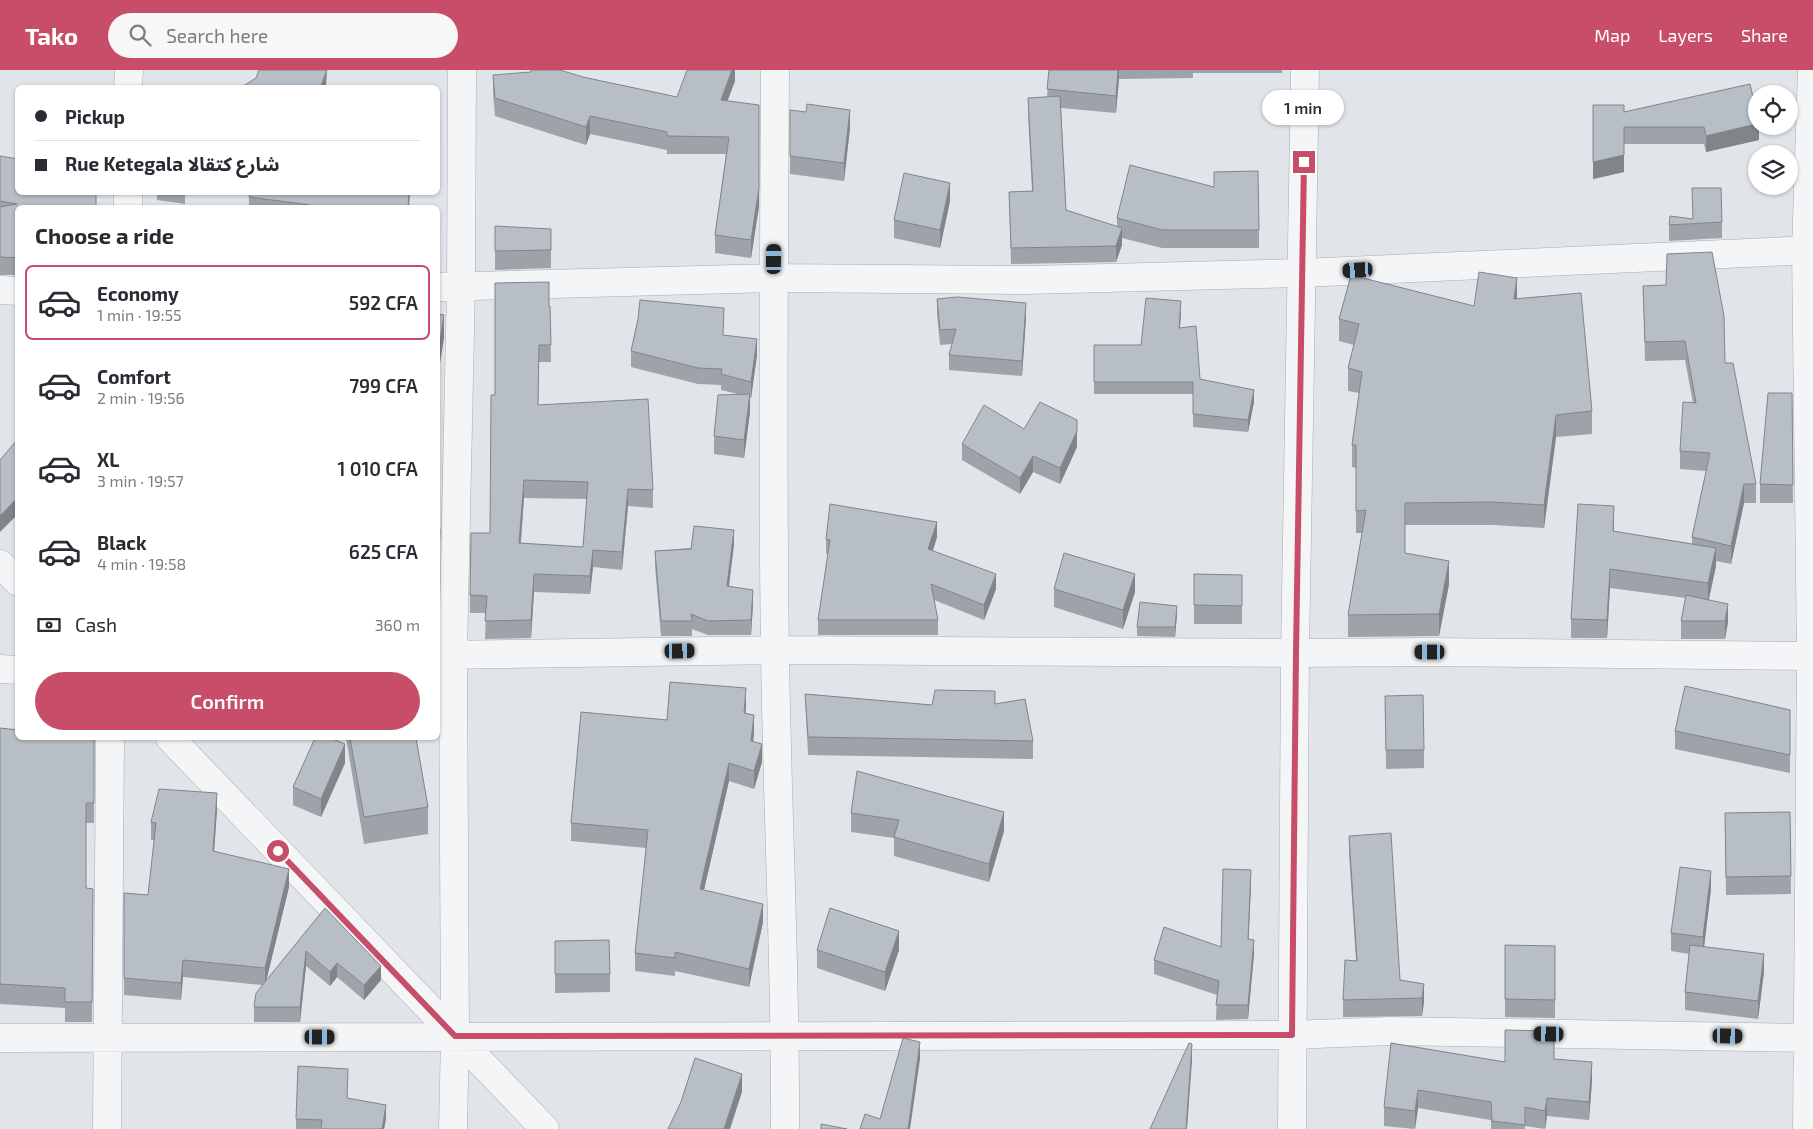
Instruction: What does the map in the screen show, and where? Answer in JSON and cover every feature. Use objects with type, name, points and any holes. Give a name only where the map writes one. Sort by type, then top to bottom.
[{"type":"street","points":[[128,70],[128,85]]},
{"type":"street","points":[[453,1129],[455,1036],[445,654],[449,287],[462,70]]},
{"type":"street","points":[[776,70],[774,278],[775,650],[786,1035],[785,1129]]},
{"type":"street","points":[[1292,1129],[1296,653],[1305,70]]},
{"type":"street","points":[[1807,1129],[1810,1038],[1812,656],[1810,250],[1812,70]]},
{"type":"street","points":[[449,287],[774,278],[1029,280],[1302,273],[1810,250]]},
{"type":"street","points":[[0,290],[15,291]]},
{"type":"street","points":[[0,564],[15,579]]},
{"type":"street","points":[[445,654],[775,650],[1430,652],[1812,656]]},
{"type":"street","points":[[0,669],[15,670]]},
{"type":"street","points":[[107,1129],[110,740]]},
{"type":"street","points":[[172,740],[544,1129]]},
{"type":"street","points":[[0,1038],[1292,1035],[1390,1031],[1810,1038]]},
{"type":"building","points":[[259,70],[327,70],[321,85],[245,85],[256,78]]},
{"type":"building","points":[[531,70],[560,70],[583,77],[677,97],[687,70],[732,70],[721,100],[759,105],[759,188],[751,240],[715,235],[729,137],[667,136],[667,132],[590,116],[586,127],[495,98],[493,75],[531,72]]},
{"type":"building","points":[[1049,70],[1118,70],[1116,96],[1047,89]]},
{"type":"building","points":[[1750,84],[1750,85],[1748,85],[1748,126],[1706,136],[1704,127],[1624,127],[1624,155],[1593,162],[1593,105],[1624,105],[1624,112]]},
{"type":"building","points":[[1060,96],[1066,210],[1122,228],[1116,246],[1011,248],[1009,192],[1033,191],[1028,98]]},
{"type":"building","points":[[807,104],[850,110],[844,163],[790,156],[790,110],[806,112]]},
{"type":"building","points":[[0,156],[15,158],[15,195],[96,195],[96,205],[15,205],[15,258],[0,257],[0,207],[17,204],[0,201]]},
{"type":"building","points":[[1130,165],[1214,187],[1214,172],[1258,171],[1259,230],[1162,230],[1117,218]]},
{"type":"building","points":[[904,173],[950,183],[940,230],[894,220]]},
{"type":"building","points":[[1692,188],[1721,188],[1722,222],[1669,225],[1670,216],[1693,219]]},
{"type":"building","points":[[249,195],[409,195],[408,205],[310,205],[249,197]]},
{"type":"building","points":[[495,226],[551,229],[551,250],[495,251]]},
{"type":"building","points":[[1712,252],[1724,316],[1725,363],[1733,363],[1756,484],[1744,484],[1731,546],[1692,537],[1710,453],[1680,451],[1683,402],[1696,403],[1685,341],[1645,342],[1643,286],[1666,285],[1667,254]]},
{"type":"building","points":[[1479,272],[1517,278],[1514,299],[1581,293],[1592,411],[1556,415],[1544,505],[1493,502],[1405,503],[1405,553],[1449,561],[1439,614],[1348,615],[1366,510],[1356,511],[1356,445],[1352,445],[1362,372],[1348,368],[1359,324],[1339,319],[1351,275],[1474,306]]},
{"type":"building","points":[[549,282],[551,345],[539,345],[538,405],[648,399],[653,490],[628,489],[622,552],[593,550],[590,576],[534,574],[531,620],[485,621],[487,596],[470,595],[471,533],[490,533],[491,395],[495,395],[495,283]],"holes":[[[524,480],[588,482],[583,547],[519,543]]]},
{"type":"building","points":[[957,297],[1026,303],[1022,361],[949,355],[956,329],[940,330],[937,299]]},
{"type":"building","points":[[1146,298],[1181,301],[1179,328],[1196,326],[1200,379],[1254,390],[1248,420],[1193,414],[1193,382],[1094,382],[1094,345],[1141,345]]},
{"type":"building","points":[[640,300],[724,308],[723,335],[757,339],[751,382],[721,374],[722,369],[698,368],[631,351]]},
{"type":"building","points":[[440,314],[444,315],[440,341]]},
{"type":"building","points":[[1768,393],[1792,393],[1793,485],[1760,484]]},
{"type":"building","points":[[750,394],[744,440],[714,436],[718,395]]},
{"type":"building","points":[[1040,402],[1077,420],[1077,431],[1060,468],[1033,456],[1020,478],[962,444],[984,405],[1024,429]]},
{"type":"building","points":[[15,442],[15,500],[0,516],[0,460]]},
{"type":"building","points":[[830,504],[937,522],[928,549],[996,574],[984,605],[931,584],[938,620],[818,620],[830,540],[826,539]]},
{"type":"building","points":[[1578,504],[1614,506],[1613,531],[1716,548],[1708,583],[1610,569],[1607,620],[1571,619]]},
{"type":"building","points":[[694,526],[734,530],[727,586],[753,590],[751,620],[708,621],[691,614],[692,621],[661,621],[655,551],[691,549]]},
{"type":"building","points":[[1064,553],[1135,574],[1123,610],[1054,589]]},
{"type":"building","points":[[1194,574],[1242,575],[1242,606],[1194,605]]},
{"type":"building","points":[[1686,595],[1728,604],[1725,621],[1681,621]]},
{"type":"building","points":[[1140,602],[1177,606],[1175,627],[1137,627]]},
{"type":"building","points":[[670,682],[746,688],[744,713],[754,715],[751,741],[762,744],[754,771],[729,763],[700,889],[763,904],[749,969],[675,952],[675,958],[635,953],[648,830],[571,823],[581,712],[667,720]]},
{"type":"building","points":[[1685,686],[1790,710],[1790,755],[1675,731]]},
{"type":"building","points":[[935,690],[995,691],[995,704],[1025,699],[1033,741],[808,737],[805,694],[932,705]]},
{"type":"building","points":[[1423,695],[1424,750],[1386,750],[1385,696]]},
{"type":"building","points":[[0,728],[15,730],[15,740],[94,740],[94,803],[86,803],[86,888],[93,889],[92,1002],[65,1002],[65,988],[0,984]]},
{"type":"building","points":[[314,740],[335,740],[345,744],[321,799],[293,787]]},
{"type":"building","points":[[350,740],[416,740],[428,807],[364,817]]},
{"type":"building","points":[[857,771],[1004,812],[989,864],[894,837],[899,820],[851,813]]},
{"type":"building","points":[[159,789],[217,793],[213,851],[289,869],[265,968],[183,960],[181,983],[124,978],[124,893],[148,895],[156,823],[151,822]]},
{"type":"building","points":[[1790,812],[1791,876],[1726,877],[1725,813]]},
{"type":"building","points":[[1391,833],[1400,980],[1424,984],[1422,998],[1343,1000],[1345,960],[1357,961],[1349,836]]},
{"type":"building","points":[[1680,867],[1711,871],[1703,937],[1671,933]]},
{"type":"building","points":[[1223,869],[1251,870],[1248,939],[1254,940],[1248,1005],[1216,1005],[1219,981],[1154,960],[1164,927],[1221,947]]},
{"type":"building","points":[[325,908],[381,966],[364,985],[337,963],[330,972],[306,951],[300,1007],[254,1007],[256,993]]},
{"type":"building","points":[[830,908],[899,931],[885,972],[817,950]]},
{"type":"building","points":[[609,940],[610,974],[555,974],[555,941]]},
{"type":"building","points":[[1505,945],[1555,946],[1555,1000],[1505,999]]},
{"type":"building","points":[[1690,945],[1764,954],[1758,1001],[1685,992]]},
{"type":"building","points":[[1505,1030],[1554,1031],[1554,1059],[1592,1062],[1589,1102],[1547,1098],[1545,1111],[1525,1107],[1525,1125],[1492,1121],[1491,1102],[1418,1090],[1415,1111],[1384,1107],[1391,1043],[1505,1062]]},
{"type":"building","points":[[903,1038],[920,1042],[908,1129],[860,1129],[865,1114],[880,1119]]},
{"type":"building","points":[[1189,1043],[1192,1044],[1186,1129],[1150,1129]]},
{"type":"building","points":[[695,1058],[742,1074],[724,1129],[668,1129],[681,1102]]},
{"type":"building","points":[[298,1066],[348,1069],[347,1098],[386,1105],[382,1129],[321,1129],[322,1120],[296,1119]]},
{"type":"building","points":[[821,1124],[847,1129],[821,1129]]},
{"type":"route","points":[[278,851],[455,1036],[1292,1035],[1304,162]]}]
